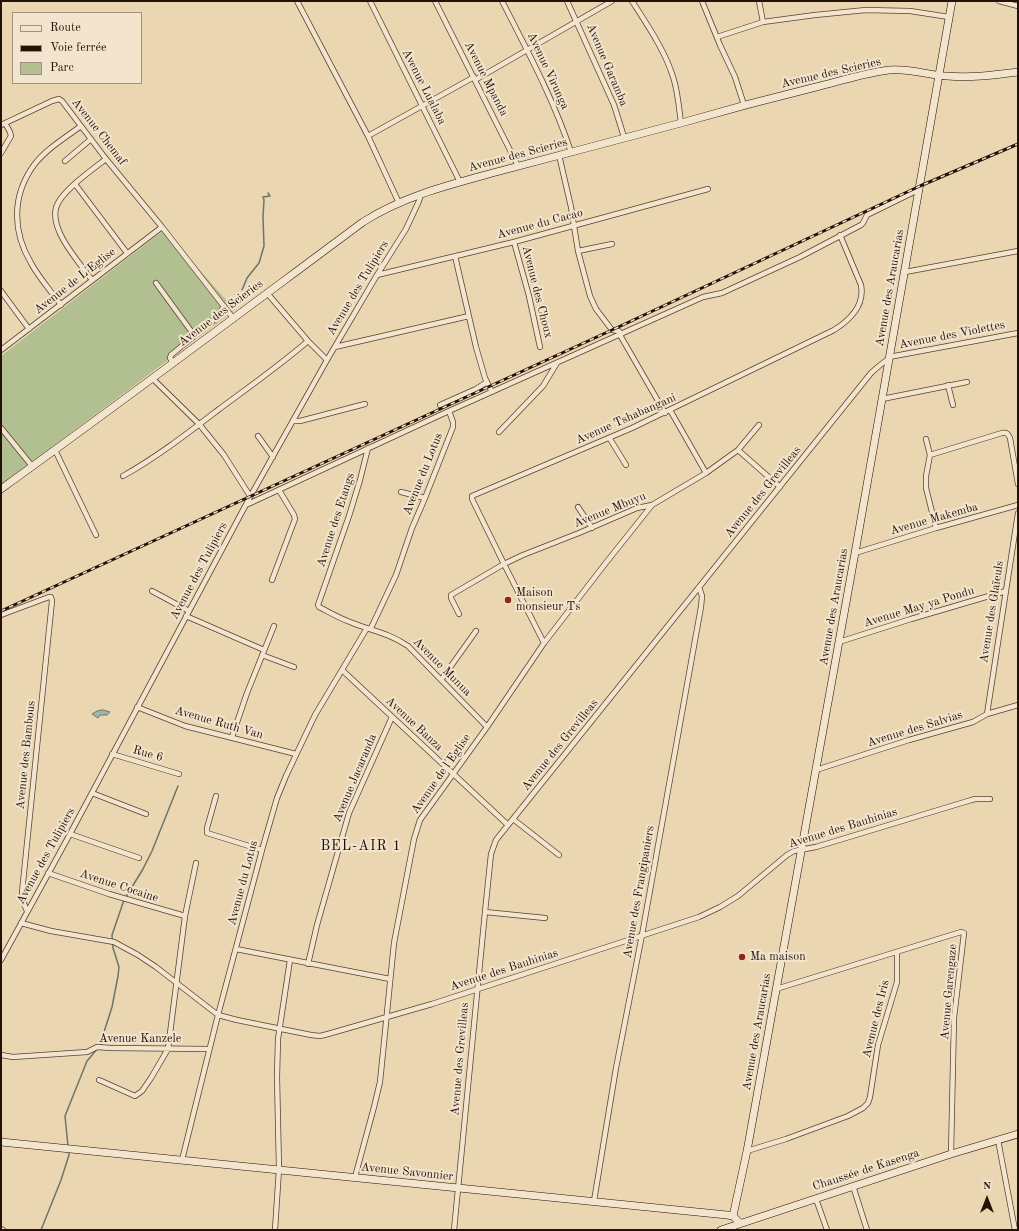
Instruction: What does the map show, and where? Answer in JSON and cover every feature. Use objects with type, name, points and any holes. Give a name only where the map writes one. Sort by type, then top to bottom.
[{"type":"street","points":[[297,1],[368,136],[399,203]]},
{"type":"street","name":"Avenue Lualaba","points":[[370,1],[460,182]]},
{"type":"street","name":"Avenue Mpanda","points":[[435,1],[518,166]]},
{"type":"street","name":"Avenue Virunga","points":[[502,1],[559,118],[571,152]]},
{"type":"street","name":"Avenue Garamba","points":[[567,1],[614,105],[624,137]]},
{"type":"street","points":[[368,136],[527,50],[612,1]]},
{"type":"street","points":[[632,1],[667,62],[676,87],[681,122]]},
{"type":"street","points":[[702,1],[737,82],[744,105]]},
{"type":"street","points":[[760,1],[764,22]]},
{"type":"street","name":"Avenue des Araucarias","points":[[733,1216],[747,1151],[802,850],[952,1]]},
{"type":"street","points":[[999,1],[1008,2],[1018,6]]},
{"type":"street","points":[[717,37],[764,22],[866,10],[910,11],[949,17]]},
{"type":"street","name":"Avenue des Scieries","points":[[1,488],[55,450],[363,222],[378,213],[421,194],[518,166],[744,105],[879,72],[906,70],[939,76],[975,77],[1018,72]]},
{"type":"street","name":"Avenue Chemaf","points":[[3,124],[52,101],[62,101],[106,159],[162,227],[233,318]]},
{"type":"street","points":[[1,153],[11,136],[10,132],[3,124]]},
{"type":"street","points":[[62,305],[26,254],[16,218],[17,206],[22,185],[34,165],[43,155],[81,126]]},
{"type":"street","points":[[64,162],[91,139]]},
{"type":"street","points":[[559,155],[571,207],[578,251],[592,302],[612,330],[619,331],[665,413]]},
{"type":"street","points":[[92,280],[61,235],[56,224],[56,213],[58,203],[75,184],[106,159]]},
{"type":"street","points":[[75,184],[127,253]]},
{"type":"street","name":"Avenue du Cacao","points":[[377,275],[514,242],[708,189]]},
{"type":"street","points":[[449,411],[703,297],[722,292],[800,257],[863,223],[867,215],[920,189]]},
{"type":"street","name":"Avenue des Tulipiers","points":[[1,960],[70,834],[250,496],[377,275],[406,229],[421,194]]},
{"type":"street","name":"Avenue de L'Eglise","points":[[1,350],[62,305],[92,280],[162,227]]},
{"type":"street","name":"Avenue Tshabangani","points":[[544,643],[472,499],[473,494],[610,439],[844,324],[853,316],[859,305],[862,290],[840,235]]},
{"type":"street","name":"Avenue des Choux","points":[[514,242],[529,296],[540,347]]},
{"type":"street","points":[[578,251],[612,244]]},
{"type":"street","points":[[905,272],[1018,250]]},
{"type":"street","points":[[455,256],[476,347],[487,382],[492,392]]},
{"type":"street","points":[[156,283],[194,336]]},
{"type":"street","points":[[1,291],[28,329]]},
{"type":"street","points":[[267,293],[308,341],[328,360]]},
{"type":"street","points":[[173,363],[170,355],[217,317],[224,306]]},
{"type":"street","points":[[335,347],[470,316]]},
{"type":"street","name":"Avenue des Violettes","points":[[889,358],[1018,332]]},
{"type":"street","points":[[123,476],[139,467],[199,424],[288,358],[308,341]]},
{"type":"street","name":"Avenue des Grevilleas","points":[[454,1230],[485,912],[492,849],[496,840],[871,373],[889,358]]},
{"type":"street","points":[[499,432],[543,386],[557,363]]},
{"type":"street","points":[[152,378],[199,424],[224,455],[250,496]]},
{"type":"street","points":[[440,405],[476,389],[487,382]]},
{"type":"street","points":[[882,399],[968,382]]},
{"type":"street","points":[[948,385],[953,405]]},
{"type":"street","points":[[293,420],[300,421],[365,404]]},
{"type":"street","points":[[670,410],[706,473]]},
{"type":"street","name":"Avenue des Etangs","points":[[246,505],[449,411]]},
{"type":"street","name":"Avenue du Lotus","points":[[182,1160],[209,1049],[277,798],[296,754],[316,716],[342,670],[369,628],[396,575],[412,528],[452,427],[453,422],[449,411]]},
{"type":"street","name":"Avenue Mbuyu","points":[[459,614],[451,595],[523,554],[592,528],[637,508],[652,505],[706,473],[738,450],[759,424]]},
{"type":"street","points":[[1,428],[32,466]]},
{"type":"street","points":[[930,455],[1004,432],[1009,436],[1016,463],[1018,484]]},
{"type":"street","points":[[258,436],[272,457]]},
{"type":"street","points":[[610,439],[626,465]]},
{"type":"street","points":[[926,439],[930,455],[926,488],[936,528]]},
{"type":"street","name":"Avenue des Etangs","points":[[320,598],[351,509],[368,448]]},
{"type":"street","points":[[55,450],[96,535]]},
{"type":"street","points":[[738,450],[780,487]]},
{"type":"street","points":[[272,580],[295,519],[280,490]]},
{"type":"street","points":[[401,492],[425,498]]},
{"type":"street","name":"Avenue de l'Eglise","points":[[354,1177],[378,1094],[382,1068],[394,943],[418,825],[424,814],[487,727],[544,643],[652,505]]},
{"type":"street","name":"Avenue Makemba","points":[[855,553],[1018,505]]},
{"type":"street","points":[[578,507],[592,528]]},
{"type":"street","name":"Avenue des Glaïeuls","points":[[987,714],[1018,513]]},
{"type":"street","name":"Avenue des Frangipaniers","points":[[594,1201],[616,1068],[642,935],[701,607],[702,596],[700,587]]},
{"type":"street","points":[[152,591],[189,611]]},
{"type":"street","name":"Avenue May ya Pondu","points":[[839,642],[911,619],[1006,592]]},
{"type":"street","name":"Avenue des Bambous","points":[[1,615],[51,597],[52,601],[22,892],[27,911]]},
{"type":"street","name":"Avenue Munua","points":[[320,598],[318,605],[319,607],[350,622],[398,639],[408,646],[487,727]]},
{"type":"street","points":[[186,616],[294,667]]},
{"type":"street","points":[[232,737],[247,693],[274,626]]},
{"type":"street","points":[[441,680],[476,631]]},
{"type":"street","name":"Avenue Banza","points":[[342,670],[508,825]]},
{"type":"street","name":"Avenue des Salvias","points":[[816,770],[909,740],[972,722],[987,714],[1018,705]]},
{"type":"street","name":"Avenue Ruth Van","points":[[138,707],[181,725],[296,754]]},
{"type":"street","name":"Avenue Jacaranda","points":[[308,964],[317,925],[349,813],[392,717]]},
{"type":"street","name":"Rue 6","points":[[112,754],[179,774]]},
{"type":"street","points":[[92,793],[146,814]]},
{"type":"street","points":[[216,796],[207,833],[262,850]]},
{"type":"street","name":"Avenue des Bauhinias","points":[[21,923],[51,931],[114,942],[138,955],[218,1015],[320,1036],[386,1018],[477,990],[642,935],[686,922],[720,907],[738,896],[787,855],[794,851],[816,848],[975,799],[990,799]]},
{"type":"street","points":[[513,819],[559,855]]},
{"type":"street","points":[[70,834],[139,858]]},
{"type":"street","points":[[99,1080],[136,1096],[142,1091],[151,1078],[168,1049],[185,916],[196,863]]},
{"type":"street","name":"Avenue Cocaine","points":[[48,873],[124,899],[185,916]]},
{"type":"street","points":[[485,912],[545,918]]},
{"type":"street","name":"Avenue Garengaze","points":[[776,989],[897,953],[961,932],[964,933],[954,1018],[951,1154]]},
{"type":"street","points":[[236,949],[390,979]]},
{"type":"street","name":"Avenue des Iris","points":[[747,1151],[786,1139],[848,1116],[863,1108],[868,1103],[879,1039],[884,1027],[896,982],[897,953]]},
{"type":"street","points":[[275,1230],[279,1169],[277,1058],[279,1028],[290,960]]},
{"type":"street","name":"Avenue Kanzele","points":[[1,1055],[13,1057],[87,1052],[98,1047],[209,1049]]},
{"type":"street","name":"Chaussée de Kasenga","points":[[721,1230],[741,1226],[852,1186],[1018,1134]]},
{"type":"street","points":[[998,1140],[1015,1230]]},
{"type":"street","name":"Avenue Savonnier","points":[[1,1142],[733,1216]]},
{"type":"street","points":[[852,1186],[866,1230]]},
{"type":"street","points":[[816,1198],[827,1230]]},
{"type":"street","points":[[733,1216],[741,1226]]},
{"type":"green space","points":[[164,230],[235,310],[1,485],[1,356]]},
{"type":"shaded area","points":[[103,710],[110,712],[107,715],[100,715],[98,718],[92,714],[97,711]]},
{"type":"waterway","points":[[242,290],[247,278],[259,263],[264,246],[263,197],[270,196],[268,193]]},
{"type":"waterway","points":[[101,1045],[112,1007],[119,967],[113,948],[112,935],[124,900],[152,851],[178,786]]},
{"type":"waterway","points":[[68,1146],[65,1116],[87,1061],[98,1048]]},
{"type":"waterway","points":[[41,1230],[61,1180],[69,1152]]},
{"type":"railway","points":[[1,611],[612,330],[920,186],[1018,144]]},
{"type":"place","name":"Maison monsieur Ts","points":[[508,600]]},
{"type":"place","name":"Ma maison","points":[[742,957]]},
{"type":"district","name":"BEL-AIR 1","points":[[361,846]]}]
